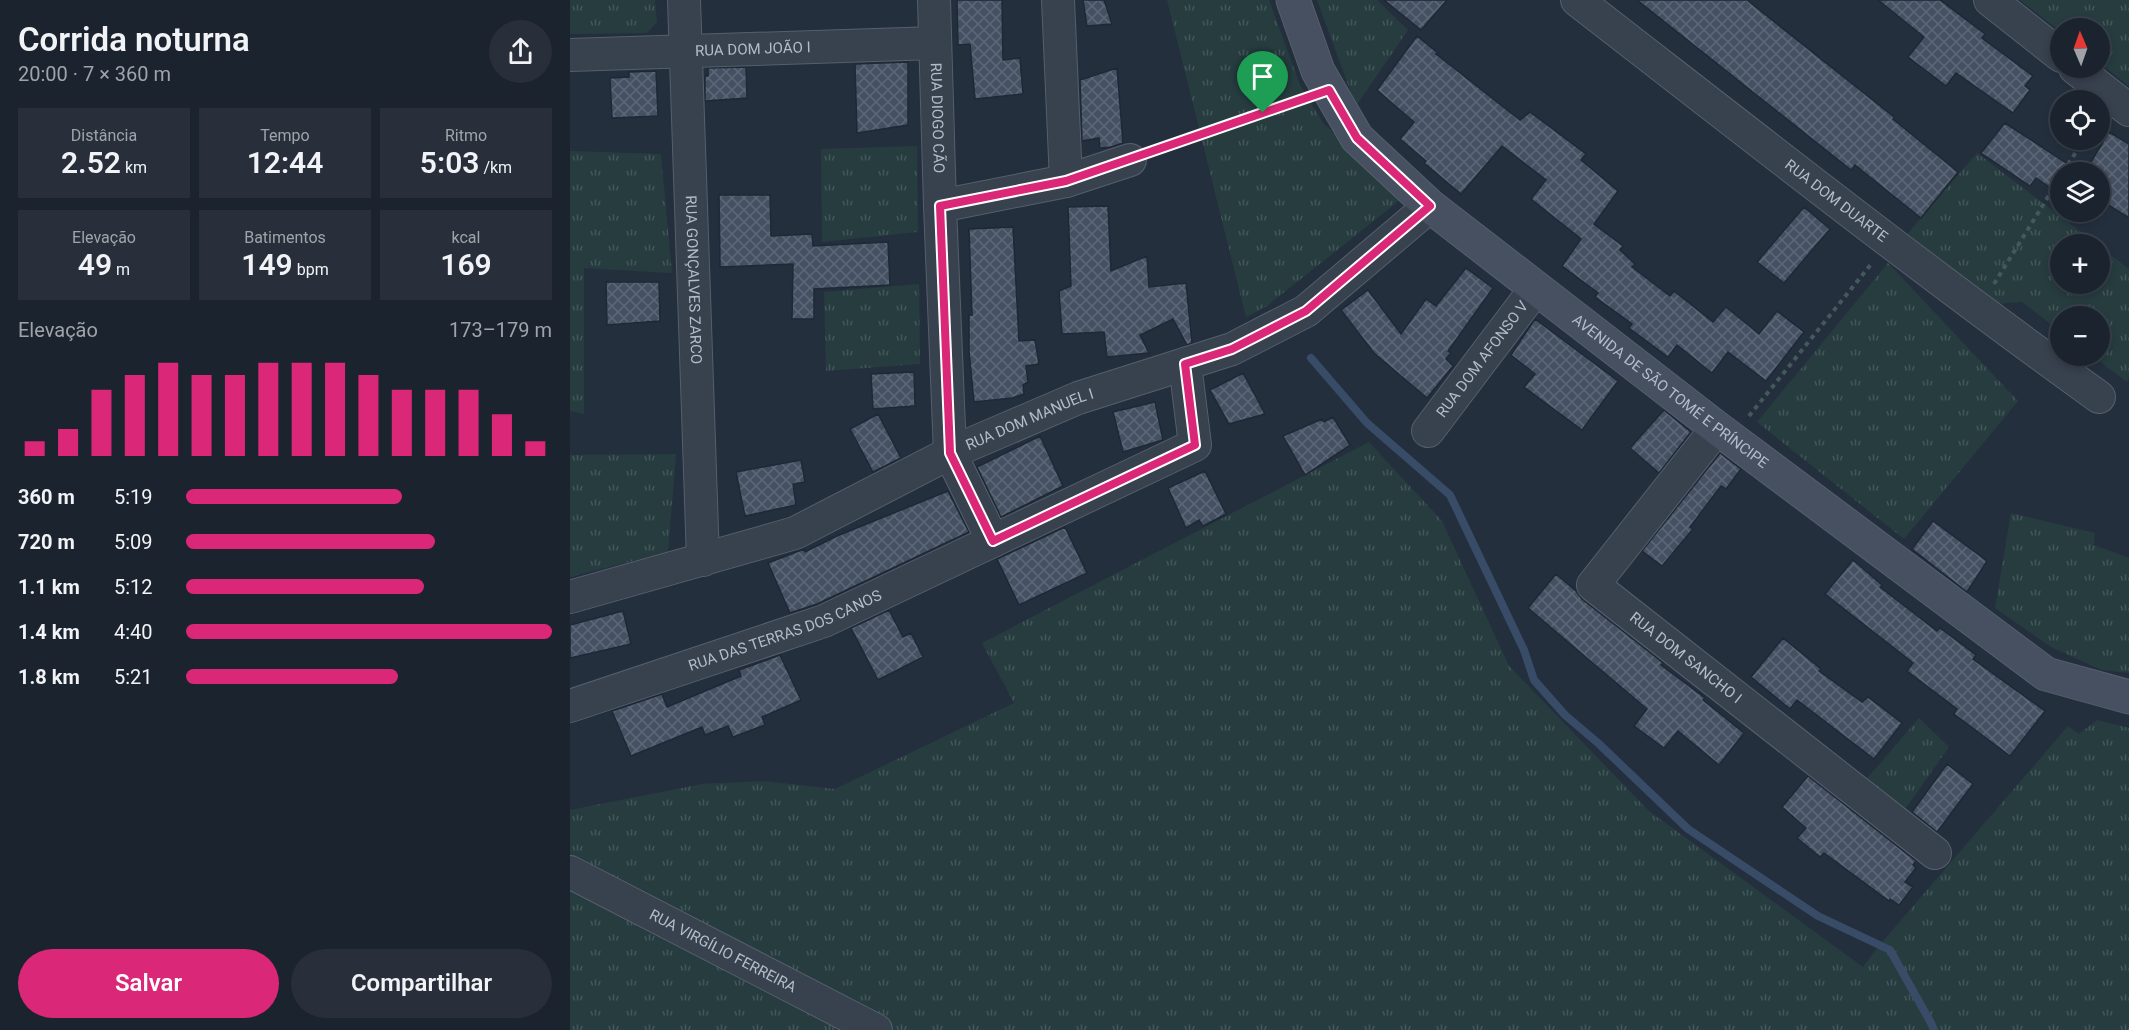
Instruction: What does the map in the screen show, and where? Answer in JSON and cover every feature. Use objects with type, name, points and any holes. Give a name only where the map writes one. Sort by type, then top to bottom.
[{"type":"street","name":"RUA GONÇALVES ZARCO","points":[[684,0],[703,560]]},
{"type":"street","name":"RUA DIOGO CÃO","points":[[934,0],[950,453]]},
{"type":"street","points":[[1058,0],[1066,181]]},
{"type":"street","name":"AVENIDA DE SÃO TOMÉ E PRÍNCIPE","points":[[1293,0],[1318,71],[1357,138],[1430,206],[1724,433],[2046,674],[2129,697]]},
{"type":"street","name":"RUA DOM DUARTE","points":[[1577,0],[1978,310],[2099,397]]},
{"type":"street","points":[[1990,0],[2050,47]]},
{"type":"street","name":"RUA DOM JOÃO I","points":[[570,56],[935,43]]},
{"type":"street","points":[[2088,78],[2129,110]]},
{"type":"street","points":[[940,206],[1066,181],[1130,160]]},
{"type":"street","name":"RUA DOM MANUEL I","points":[[570,597],[795,533],[950,453],[1078,398],[1232,349],[1306,311],[1430,206]]},
{"type":"street","name":"RUA DOM AFONSO V","points":[[1428,432],[1536,288]]},
{"type":"street","name":"RUA DAS TERRAS DOS CANOS","points":[[570,706],[824,621],[1195,445],[1185,364]]},
{"type":"street","name":"RUA DOM SANCHO I","points":[[1724,433],[1593,585],[1935,853]]},
{"type":"street","points":[[950,453],[993,541]]},
{"type":"street","name":"RUA VIRGÍLIO FERREIRA","points":[[570,872],[876,1030]]},
{"type":"path","points":[[1130,160],[1329,90]]},
{"type":"path","points":[[1978,310],[2050,193]]},
{"type":"path","points":[[1724,433],[1889,242]]},
{"type":"green space","points":[[570,0],[655,0],[657,22],[647,33],[570,34]]},
{"type":"green space","points":[[1167,0],[1269,0],[1300,85],[1323,123],[1400,200],[1267,306],[1246,317]]},
{"type":"green space","points":[[1317,0],[1377,0],[1408,30],[1356,106]]},
{"type":"green space","points":[[2020,0],[2129,0],[2129,86],[2110,71],[2110,18],[2050,18],[2050,23]]},
{"type":"green space","points":[[917,146],[918,232],[822,242],[821,149]]},
{"type":"green space","points":[[570,151],[661,154],[672,273],[584,268],[584,414],[570,411]]},
{"type":"green space","points":[[1977,153],[2050,208],[2050,222],[2068,222],[2084,234],[2050,234],[2050,294],[2110,294],[2110,255],[2129,269],[2129,378],[2127,382],[2105,366],[2110,366],[2110,306],[2050,306],[2050,324],[2022,302],[1994,304],[1904,238]]},
{"type":"green space","points":[[1888,263],[2018,401],[1904,539],[1757,422]]},
{"type":"green space","points":[[919,284],[920,364],[826,371],[824,292]]},
{"type":"green space","points":[[1369,442],[1442,521],[1509,666],[1649,811],[1863,967],[2068,726],[2079,734],[2097,720],[2129,728],[2129,1030],[570,1030],[570,810],[702,784],[763,781],[835,789],[1014,703],[982,643]]},
{"type":"green space","points":[[676,454],[668,552],[570,577],[570,455]]},
{"type":"green space","points":[[2011,513],[2095,533],[2094,545],[2129,558],[2129,673],[2102,670],[2051,647],[1995,608]]},
{"type":"green space","points":[[1919,718],[1949,747],[1906,808],[1864,782]]},
{"type":"building","points":[[957,0],[1002,0],[1003,60],[1020,58],[1023,94],[975,99],[970,44],[958,45]]},
{"type":"building","points":[[1083,0],[1104,0],[1112,24],[1087,26]]},
{"type":"building","points":[[1384,0],[1447,0],[1421,30]]},
{"type":"building","points":[[1637,0],[1747,0],[1894,117],[1893,119],[1958,172],[1921,218],[1855,165],[1851,170]]},
{"type":"building","points":[[1878,0],[1940,0],[1985,34],[1982,38],[2033,76],[2025,86],[2030,90],[2013,113],[1956,73],[1946,86],[1908,57],[1924,37]]},
{"type":"building","points":[[1417,36],[1438,53],[1436,54],[1520,120],[1530,112],[1586,154],[1581,160],[1618,191],[1594,224],[1623,246],[1620,250],[1635,264],[1632,267],[1670,296],[1674,291],[1713,322],[1726,307],[1759,334],[1777,311],[1804,332],[1766,381],[1728,352],[1712,373],[1677,345],[1668,357],[1629,328],[1632,324],[1595,297],[1598,293],[1562,266],[1581,239],[1531,199],[1546,180],[1502,146],[1461,194],[1424,163],[1426,161],[1400,139],[1414,122],[1377,90]]},
{"type":"building","points":[[908,62],[908,125],[857,133],[855,64]]},
{"type":"building","points":[[746,67],[747,98],[705,101],[705,76],[708,76],[708,68]]},
{"type":"building","points":[[1117,68],[1123,143],[1100,148],[1099,138],[1082,141],[1080,80]]},
{"type":"building","points":[[656,71],[658,116],[612,118],[610,78],[629,77],[629,72]]},
{"type":"building","points":[[2005,123],[2065,162],[2050,162],[2050,188],[2036,178],[2030,186],[1981,153]]},
{"type":"building","points":[[2110,133],[2129,144],[2129,218],[2110,206],[2110,162],[2091,162],[2098,150],[2110,150]]},
{"type":"building","points":[[719,195],[770,195],[771,236],[812,234],[813,246],[888,242],[890,285],[814,289],[814,319],[792,319],[793,264],[720,267]]},
{"type":"building","points":[[1108,206],[1111,271],[1147,256],[1149,287],[1186,283],[1192,343],[1187,345],[1173,319],[1140,335],[1149,353],[1107,357],[1104,332],[1062,334],[1059,291],[1071,286],[1068,207]]},
{"type":"building","points":[[1804,207],[1830,229],[1784,283],[1757,262]]},
{"type":"building","points":[[1013,227],[1019,341],[1035,340],[1039,364],[1026,366],[1028,382],[1023,385],[1024,394],[1012,398],[974,402],[969,351],[969,315],[972,315],[969,229]]},
{"type":"building","points":[[1466,268],[1493,288],[1448,351],[1451,353],[1446,359],[1453,366],[1427,398],[1374,353],[1341,310],[1368,290],[1401,334],[1426,299],[1436,306]]},
{"type":"building","points":[[606,282],[659,282],[660,321],[607,325]]},
{"type":"building","points":[[1535,319],[1618,381],[1582,430],[1524,387],[1535,374],[1511,355]]},
{"type":"building","points":[[914,372],[915,406],[873,409],[871,374]]},
{"type":"building","points":[[1243,373],[1265,414],[1229,424],[1210,390]]},
{"type":"building","points":[[1155,402],[1163,440],[1123,452],[1113,412]]},
{"type":"building","points":[[1664,410],[1691,432],[1659,473],[1630,448]]},
{"type":"building","points":[[878,414],[901,458],[873,472],[850,429]]},
{"type":"building","points":[[1333,417],[1350,445],[1305,475],[1283,436],[1322,419],[1324,422]]},
{"type":"building","points":[[1040,436],[1063,486],[1001,517],[977,467]]},
{"type":"building","points":[[1720,453],[1741,469],[1726,489],[1721,486],[1690,527],[1693,529],[1662,566],[1642,551]]},
{"type":"building","points":[[801,460],[805,482],[793,484],[796,505],[745,516],[736,472]]},
{"type":"building","points":[[1205,471],[1226,514],[1203,526],[1199,520],[1186,528],[1168,488]]},
{"type":"building","points":[[948,491],[969,532],[817,604],[790,613],[768,563],[804,549],[805,552],[837,536]]},
{"type":"building","points":[[1933,521],[1987,561],[1967,592],[1912,549]]},
{"type":"building","points":[[1065,527],[1087,573],[1019,605],[997,559]]},
{"type":"building","points":[[1853,560],[1882,585],[1880,587],[1937,631],[1940,628],[1976,655],[1973,659],[2045,711],[2010,756],[1954,714],[1957,709],[1907,671],[1913,663],[1825,594]]},
{"type":"building","points":[[1556,574],[1582,599],[1657,658],[1663,663],[1661,665],[1705,698],[1703,700],[1744,733],[1719,765],[1678,731],[1664,748],[1634,726],[1647,709],[1528,608]]},
{"type":"building","points":[[889,610],[903,637],[911,633],[923,657],[878,680],[851,628]]},
{"type":"building","points":[[623,611],[631,644],[570,658],[570,625]]},
{"type":"building","points":[[1783,638],[1821,669],[1819,671],[1862,702],[1868,697],[1902,723],[1874,759],[1797,700],[1790,709],[1751,677]]},
{"type":"building","points":[[780,655],[801,700],[762,717],[765,725],[733,737],[728,726],[705,735],[702,727],[631,756],[612,711],[662,694],[667,707],[741,676],[739,670]]},
{"type":"building","points":[[1947,764],[1973,784],[1937,832],[1912,812]]},
{"type":"building","points":[[1808,776],[1916,861],[1913,865],[1916,868],[1905,882],[1913,887],[1899,905],[1890,899],[1889,901],[1824,853],[1820,857],[1797,838],[1806,828],[1782,807]]},
{"type":"waterway","points":[[1311,358],[1367,423],[1450,495],[1524,650],[1534,680],[1565,715],[1598,743],[1688,829],[1818,916],[1890,950],[1934,1030]]},
{"type":"route","points":[[1329,90],[1357,138],[1430,206],[1306,311],[1232,349],[1185,364],[1195,445],[993,541],[950,453],[940,206],[1066,181],[1263,113],[1329,90]]}]
